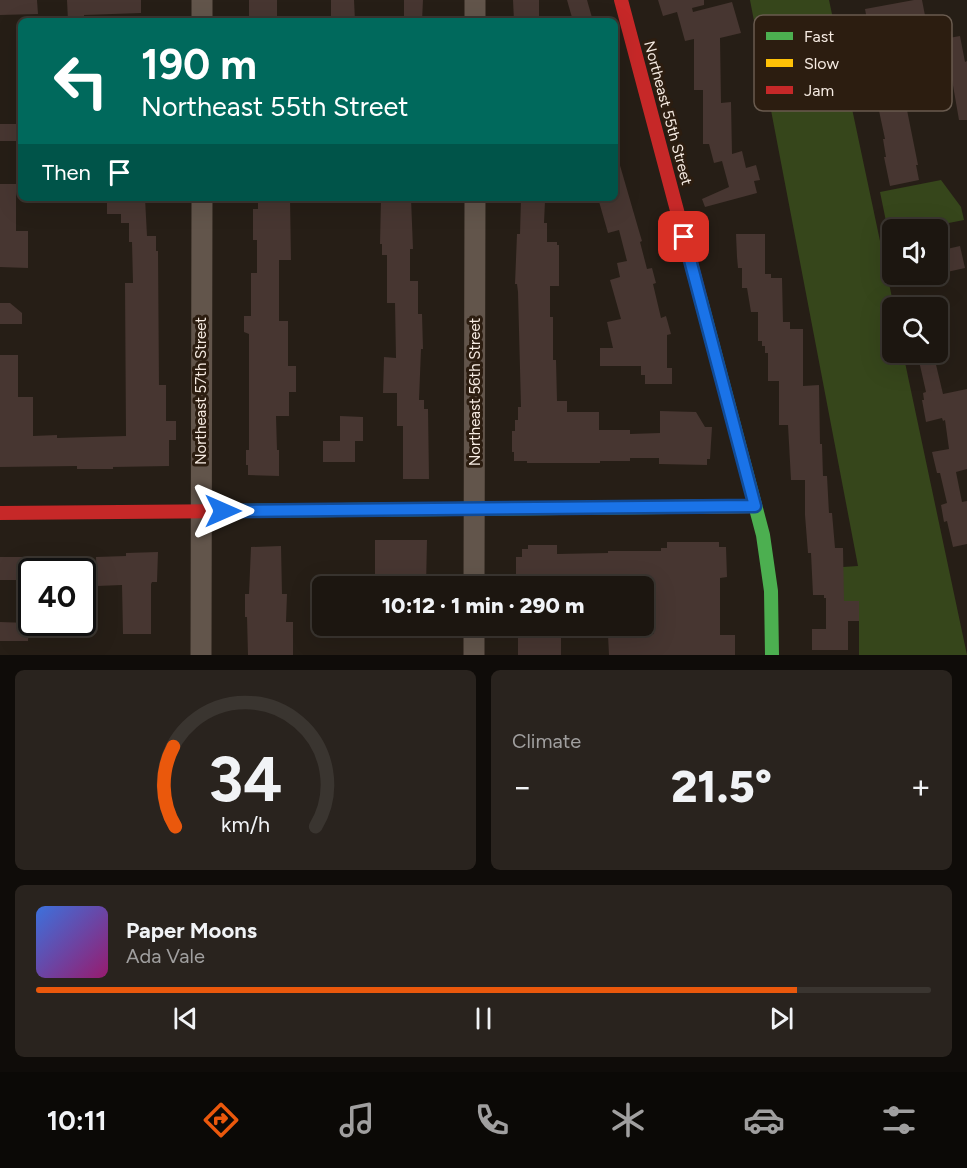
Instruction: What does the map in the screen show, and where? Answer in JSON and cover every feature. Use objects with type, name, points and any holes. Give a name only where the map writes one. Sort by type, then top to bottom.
[{"type":"street","points":[[202,0],[202,18]]},
{"type":"street","points":[[475,0],[475,18]]},
{"type":"street","name":"Northeast 55th Street","points":[[621,0],[763,535],[771,591],[772,655]]},
{"type":"street","name":"Northeast 57th Street","points":[[201,655],[202,201]]},
{"type":"street","name":"Northeast 56th Street","points":[[474,576],[475,201]]},
{"type":"street","points":[[0,513],[755,506]]},
{"type":"street","points":[[474,636],[474,655]]},
{"type":"green space","points":[[750,0],[829,0],[832,15],[754,15],[754,21]]},
{"type":"green space","points":[[771,111],[853,111],[882,250],[882,285],[889,285],[892,297],[882,297],[882,363],[905,363],[967,655],[859,655],[859,601],[843,601],[843,567],[858,566]]},
{"type":"green space","points":[[941,180],[961,207],[964,220],[948,223],[948,219],[886,219],[880,192]]},
{"type":"building","points":[[0,0],[37,0],[38,14],[0,15]]},
{"type":"building","points":[[67,0],[141,0],[141,13],[84,15],[84,18],[68,18]]},
{"type":"building","points":[[249,0],[277,0],[277,18],[249,18]]},
{"type":"building","points":[[331,0],[354,0],[355,18],[331,18]]},
{"type":"building","points":[[404,0],[423,0],[422,18],[404,18]]},
{"type":"building","points":[[513,0],[539,0],[539,18],[514,18]]},
{"type":"building","points":[[567,0],[587,0],[592,18],[572,18]]},
{"type":"building","points":[[658,0],[704,0],[704,5],[692,8],[693,12],[732,2],[741,33],[720,38],[721,103],[731,102],[732,154],[742,151],[746,168],[756,165],[760,180],[754,181],[757,193],[705,207],[702,199],[729,187],[722,161],[714,163],[709,144],[703,144],[703,90],[694,90],[694,39],[685,41],[677,12],[663,16]]},
{"type":"building","points":[[922,0],[925,15],[866,15],[865,9]]},
{"type":"building","points":[[960,36],[965,62],[967,61],[967,120],[959,120],[952,80],[952,37]]},
{"type":"building","points":[[879,111],[907,111],[919,180],[890,186],[884,157],[886,157],[883,139],[885,139]]},
{"type":"building","points":[[0,124],[18,124],[18,141],[0,141]]},
{"type":"building","points":[[618,162],[642,241],[640,242],[647,269],[652,268],[656,283],[653,284],[661,318],[666,316],[671,334],[667,335],[667,368],[672,368],[672,384],[645,384],[645,375],[641,375],[641,366],[600,366],[600,348],[613,348],[607,322],[621,319],[610,280],[620,277],[617,263],[627,261],[619,230],[608,233],[599,201],[618,201]]},
{"type":"building","points":[[0,184],[16,184],[16,231],[28,231],[28,268],[0,267]]},
{"type":"building","points":[[107,201],[145,201],[147,236],[156,236],[159,385],[166,385],[166,421],[176,421],[176,440],[169,440],[169,466],[113,467],[113,469],[77,469],[77,466],[0,467],[0,355],[18,355],[18,397],[33,397],[33,436],[57,435],[57,438],[126,436],[125,283],[133,283],[132,242],[129,242],[129,223],[121,223],[121,214],[107,214]]},
{"type":"building","points":[[258,201],[290,201],[291,260],[279,260],[279,321],[288,321],[288,366],[296,366],[296,392],[289,392],[289,416],[276,416],[279,476],[248,475],[248,465],[246,465],[246,450],[249,450],[249,334],[244,332],[244,316],[251,316],[251,273],[257,273],[257,240],[253,240],[253,209],[258,209]]},
{"type":"building","points":[[381,201],[411,201],[413,249],[410,249],[410,281],[418,281],[418,314],[422,314],[423,349],[421,349],[419,400],[424,400],[424,409],[428,409],[429,479],[403,479],[403,426],[397,426],[397,393],[383,393],[384,357],[396,358],[395,303],[387,303],[387,255],[382,255],[382,244],[380,244]]},
{"type":"building","points":[[521,201],[545,201],[544,223],[547,223],[547,242],[557,242],[559,245],[559,286],[550,286],[550,317],[553,317],[553,360],[556,360],[557,401],[567,401],[567,412],[599,412],[599,430],[630,430],[630,434],[660,433],[660,411],[696,412],[705,427],[712,427],[710,459],[707,459],[707,465],[659,464],[659,458],[630,458],[630,461],[600,461],[600,463],[514,461],[512,431],[515,431],[515,420],[518,420],[518,407],[521,407],[518,292],[517,284],[515,284],[517,234],[520,234]]},
{"type":"building","points":[[736,234],[765,234],[765,274],[771,274],[771,278],[782,278],[783,322],[790,322],[790,329],[803,329],[803,386],[819,385],[823,476],[827,476],[829,513],[832,513],[835,548],[843,548],[844,601],[859,601],[859,621],[848,621],[848,650],[812,650],[812,629],[826,629],[826,598],[824,595],[813,595],[811,553],[808,553],[805,515],[805,480],[791,480],[788,425],[779,425],[779,381],[768,381],[768,353],[765,353],[762,341],[758,341],[758,312],[751,312],[747,288],[742,288],[742,268],[738,268]]},
{"type":"building","points":[[960,246],[965,268],[948,272],[948,249]]},
{"type":"building","points":[[0,303],[10,303],[22,313],[22,324],[0,324]]},
{"type":"building","points":[[919,363],[936,363],[943,394],[967,389],[967,469],[956,472],[962,502],[967,501],[967,544],[953,547],[947,521],[944,522],[941,505],[947,503],[932,452],[949,449],[945,420],[943,421],[942,418],[926,422],[922,400],[924,400],[923,393],[926,392]]},
{"type":"building","points":[[340,416],[363,417],[363,441],[355,441],[355,462],[323,462],[323,441],[340,441]]},
{"type":"building","points":[[375,540],[427,540],[426,576],[375,576]]},
{"type":"building","points":[[667,542],[719,542],[719,547],[726,547],[727,577],[720,578],[720,635],[735,635],[735,655],[609,655],[608,636],[654,636],[654,576],[516,576],[516,557],[522,557],[522,549],[528,549],[528,545],[557,545],[557,554],[661,551],[661,548],[667,548]]},
{"type":"building","points":[[281,546],[282,594],[287,594],[286,622],[293,622],[293,655],[248,655],[245,594],[249,594],[251,547]]},
{"type":"building","points":[[158,552],[157,582],[151,584],[151,634],[123,634],[122,585],[97,586],[96,557]]},
{"type":"building","points":[[0,557],[60,557],[18,558],[18,580],[0,580]]},
{"type":"building","points":[[0,622],[18,623],[18,636],[28,636],[28,641],[0,641]]},
{"type":"building","points":[[518,636],[561,636],[561,655],[518,655]]},
{"type":"traffic: fast","points":[[700,297],[763,535],[771,591],[772,655]]},
{"type":"traffic: fast","points":[[240,511],[668,507]]},
{"type":"traffic: slow","points":[[668,507],[755,506]]},
{"type":"traffic: jam","points":[[621,0],[700,297]]},
{"type":"traffic: jam","points":[[0,513],[240,511]]},
{"type":"route","points":[[223,511],[755,506],[684,237]]}]
